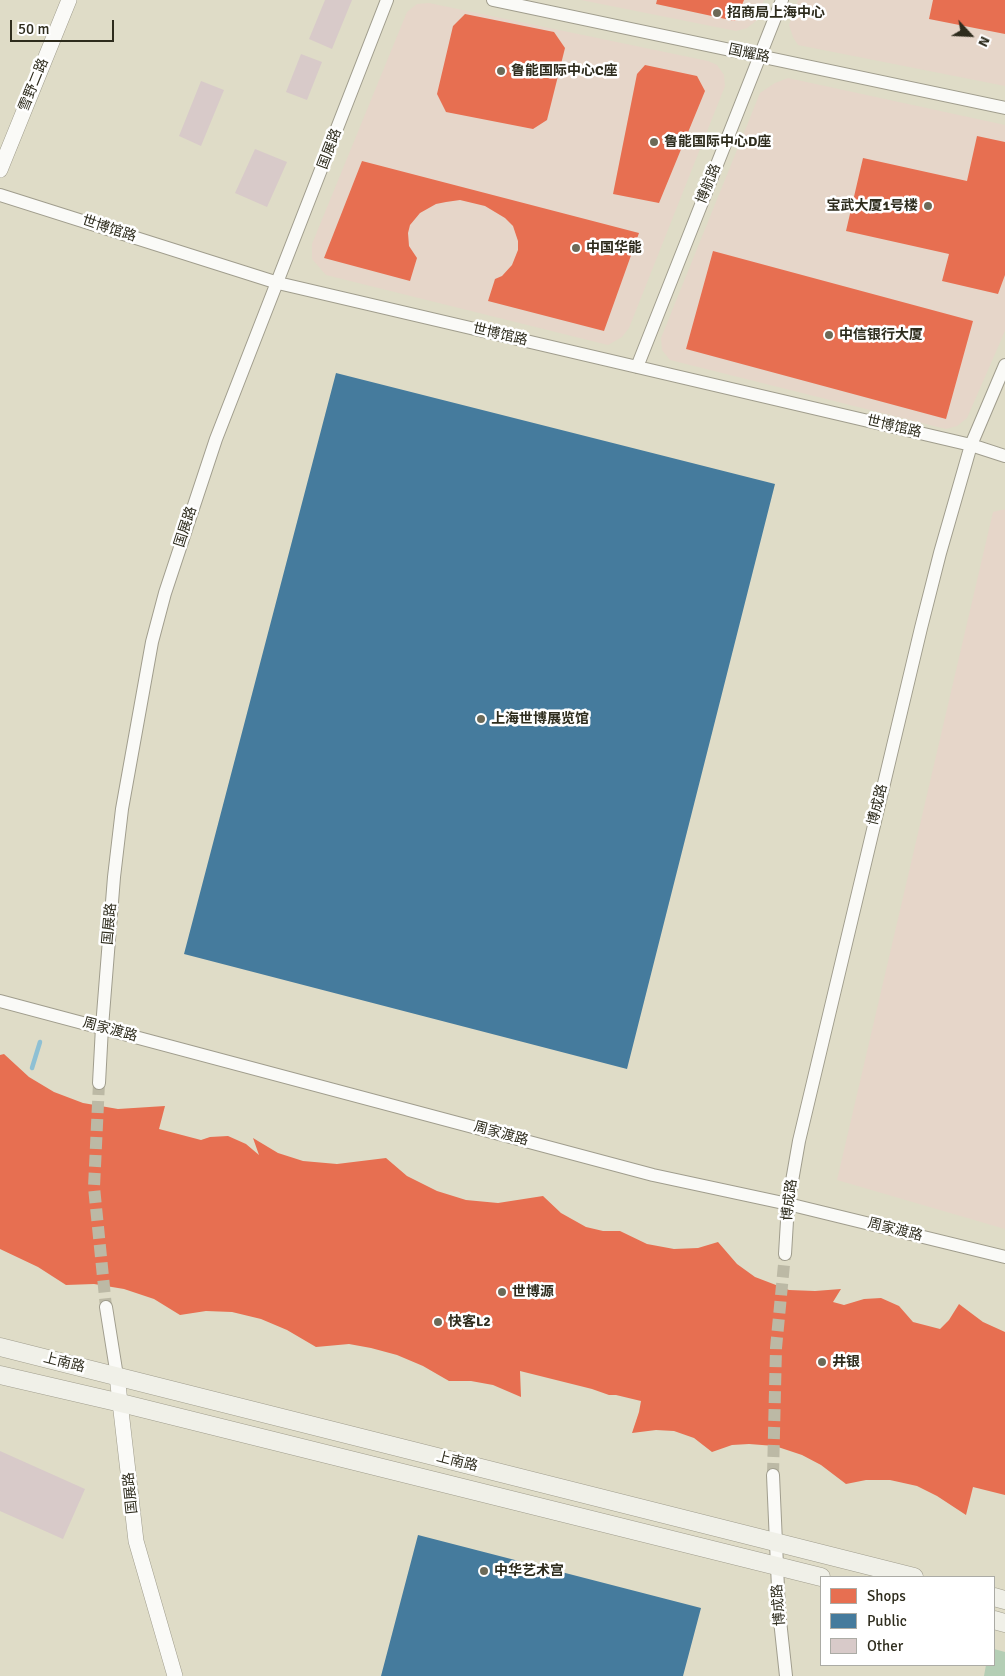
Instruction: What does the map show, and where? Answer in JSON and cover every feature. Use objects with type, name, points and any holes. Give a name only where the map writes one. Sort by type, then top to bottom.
[{"type":"main road","name":"上南路","points":[[0,1347],[910,1576]]},
{"type":"main road","name":"上南路","points":[[0,1375],[121,1403],[820,1577]]},
{"type":"street","name":"雪野二路","points":[[0,170],[69,0]]},
{"type":"street","name":"国展路","points":[[99,1083],[114,876],[122,809],[152,642],[170,576],[214,446],[387,0]]},
{"type":"street","name":"国耀路","points":[[493,0],[1005,108]]},
{"type":"street","name":"博航路","points":[[637,367],[782,0]]},
{"type":"street","name":"世博馆路","points":[[0,195],[278,283],[971,445],[1005,456]]},
{"type":"street","name":"博成路","points":[[785,1254],[788,1204],[799,1140],[871,832],[940,553],[971,445],[1005,365]]},
{"type":"street","name":"周家渡路","points":[[0,1001],[653,1175],[788,1204],[1005,1257]]},
{"type":"street","name":"国展路","points":[[106,1307],[121,1403],[136,1541],[175,1676]]},
{"type":"street","name":"博成路","points":[[773,1475],[779,1611],[786,1676]]},
{"type":"shaded area","points":[[581,0],[764,0],[756,21],[747,28],[736,31]]},
{"type":"shaded area","points":[[798,0],[1005,0],[1005,86],[798,45],[789,25]]},
{"type":"shaded area","points":[[429,3],[708,61],[717,65],[724,75],[725,86],[629,328],[622,337],[608,345],[326,275],[312,259],[312,244],[407,12],[417,4]]},
{"type":"shaded area","points":[[788,78],[1005,125],[1005,331],[967,418],[957,426],[946,429],[670,360],[662,350],[661,338],[760,93],[775,83]]},
{"type":"shaded area","points":[[1005,509],[1005,1229],[837,1180],[993,512]]},
{"type":"green space","points":[[995,1649],[1005,1652],[1005,1676],[984,1676],[986,1666],[995,1666]]},
{"type":"building: Shops","name":"招商局上海中心","points":[[657,0],[744,0],[735,21],[656,4]]},
{"type":"building: Shops","points":[[933,0],[1005,0],[1005,34],[929,19]]},
{"type":"building: Shops","name":"鲁能国际中心C座","points":[[465,14],[554,32],[565,48],[547,120],[533,129],[446,112],[437,94],[453,26]]},
{"type":"building: Shops","name":"鲁能国际中心D座","points":[[645,65],[697,76],[705,91],[659,203],[613,194],[637,74]]},
{"type":"building: Shops","name":"宝武大厦1号楼","points":[[977,136],[1005,142],[1005,275],[998,294],[942,281],[949,254],[846,231],[863,158],[967,181]]},
{"type":"building: Shops","name":"中国华能","points":[[362,161],[639,233],[604,331],[488,301],[495,279],[502,276],[512,265],[518,250],[518,241],[513,226],[505,218],[485,206],[460,200],[436,204],[420,213],[410,225],[408,233],[409,246],[417,258],[410,281],[324,258]]},
{"type":"building: Shops","name":"中信银行大厦","points":[[713,251],[973,321],[946,419],[686,349]]},
{"type":"building: Shops","name":"世博源","points":[[4,1054],[29,1077],[54,1092],[83,1103],[118,1109],[165,1106],[159,1129],[201,1140],[210,1137],[228,1136],[246,1144],[259,1155],[253,1138],[278,1153],[303,1161],[337,1164],[386,1158],[407,1176],[437,1191],[466,1200],[498,1203],[543,1196],[561,1213],[586,1227],[603,1231],[620,1231],[647,1244],[674,1249],[698,1248],[718,1242],[737,1264],[755,1277],[789,1290],[841,1289],[833,1302],[844,1305],[864,1299],[881,1298],[899,1306],[913,1322],[940,1329],[949,1320],[959,1304],[983,1322],[1005,1332],[1005,1495],[973,1487],[966,1515],[937,1496],[917,1486],[890,1480],[866,1480],[846,1484],[821,1465],[802,1455],[775,1446],[732,1445],[712,1452],[694,1438],[674,1431],[656,1430],[632,1433],[641,1401],[609,1395],[520,1371],[521,1397],[493,1385],[471,1381],[449,1381],[423,1366],[397,1355],[371,1348],[349,1344],[316,1347],[287,1330],[261,1319],[232,1312],[206,1311],[180,1315],[154,1299],[124,1289],[94,1284],[66,1285],[38,1267],[0,1249],[0,1055]]},
{"type":"building: Public","name":"上海世博展览馆","points":[[336,373],[775,484],[627,1069],[184,954]]},
{"type":"building: Public","name":"中华艺术宫","points":[[418,1535],[701,1608],[683,1676],[381,1676]]},
{"type":"building: Other","points":[[325,0],[352,0],[332,49],[309,39]]},
{"type":"building: Other","points":[[301,54],[322,62],[307,100],[286,92]]},
{"type":"building: Other","points":[[201,81],[224,90],[201,146],[179,136]]},
{"type":"building: Other","points":[[255,149],[287,162],[267,207],[235,193]]},
{"type":"building: Other","points":[[0,1451],[85,1489],[63,1539],[0,1511]]},
{"type":"waterway","points":[[32,1068],[40,1042]]},
{"type":"tunnel","points":[[99,1083],[94,1187],[106,1307]]},
{"type":"tunnel","points":[[773,1475],[776,1348],[785,1254]]},
{"type":"place","name":"招商局上海中心","points":[[717,13]]},
{"type":"place","name":"鲁能国际中心C座","points":[[501,71]]},
{"type":"place","name":"鲁能国际中心D座","points":[[654,142]]},
{"type":"place","name":"宝武大厦1号楼","points":[[928,206]]},
{"type":"place","name":"中国华能","points":[[576,248]]},
{"type":"place","name":"中信银行大厦","points":[[829,335]]},
{"type":"place","name":"上海世博展览馆","points":[[481,719]]},
{"type":"place","name":"世博源","points":[[502,1292]]},
{"type":"place","name":"快客L2","points":[[438,1322]]},
{"type":"place","name":"井银","points":[[822,1362]]},
{"type":"place","name":"中华艺术宫","points":[[484,1571]]}]
